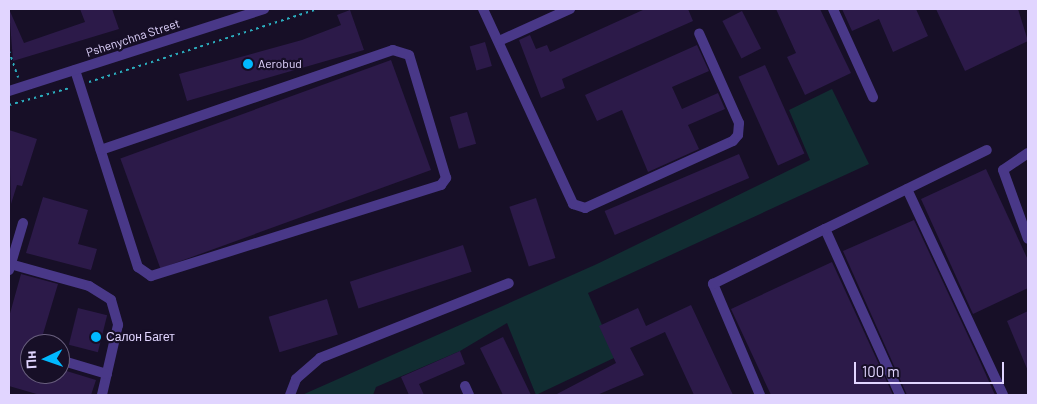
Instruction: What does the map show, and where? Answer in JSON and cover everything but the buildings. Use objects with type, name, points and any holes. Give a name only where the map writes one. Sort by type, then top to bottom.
[{"type":"street","name":"Pshenychna Street","points":[[9,91],[264,9]]},
{"type":"street","points":[[483,9],[574,204],[585,208],[733,141],[738,134],[739,123],[699,32]]},
{"type":"street","points":[[498,41],[570,9]]},
{"type":"street","points":[[833,9],[873,97]]},
{"type":"street","points":[[75,70],[138,267],[151,276],[441,185],[446,178],[409,55],[393,50],[101,150]]},
{"type":"street","points":[[760,395],[713,284],[987,150]]},
{"type":"street","points":[[1028,153],[1002,170],[1028,239]]},
{"type":"street","points":[[907,189],[1003,395]]},
{"type":"street","points":[[23,223],[10,267],[89,286],[111,300],[118,325],[102,395]]},
{"type":"street","points":[[825,229],[900,395]]},
{"type":"street","points":[[290,395],[296,379],[320,358],[509,284]]},
{"type":"street","points":[[70,363],[107,374]]},
{"type":"path","points":[[9,105],[80,85],[318,9]]},
{"type":"path","points":[[9,51],[21,87]]},
{"type":"green space","points":[[832,89],[869,164],[588,293],[616,357],[536,395],[507,323],[460,351],[376,387],[373,395],[302,395],[597,264],[810,160],[789,110]]},
{"type":"place","name":"Aerobud","points":[[248,64]]},
{"type":"place","name":"Салон Багет","points":[[96,337]]}]
